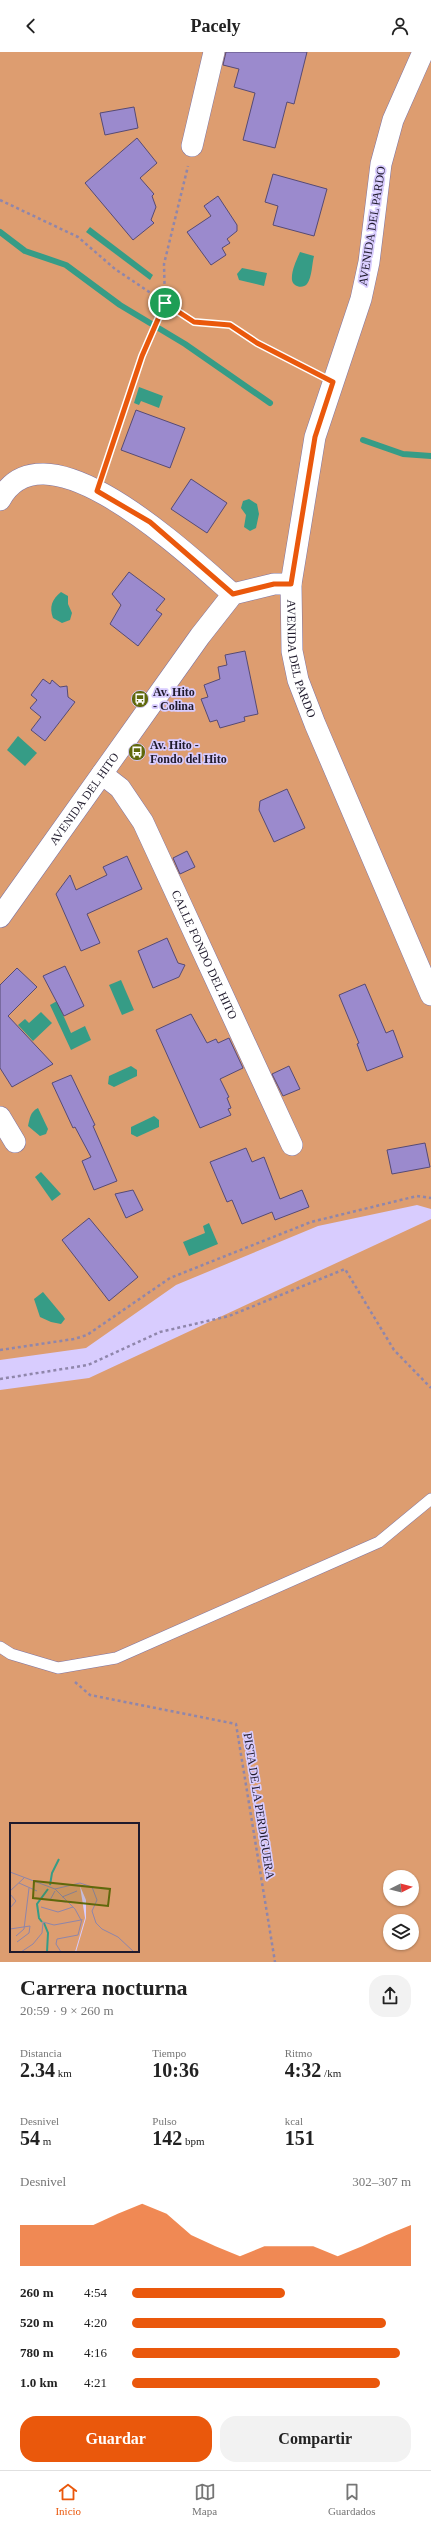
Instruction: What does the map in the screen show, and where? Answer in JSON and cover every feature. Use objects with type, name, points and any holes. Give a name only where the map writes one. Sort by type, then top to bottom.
[{"type":"street","points":[[192,146],[214,52]]},
{"type":"street","name":"AVENIDA DEL PARDO","points":[[423,52],[394,120],[381,164],[369,262],[361,298],[315,437],[291,584],[292,651],[298,680],[315,724],[431,995]]},
{"type":"street","points":[[0,500],[7,487],[25,476],[51,474],[84,484],[150,522],[233,594],[274,584],[291,584]]},
{"type":"street","name":"AVENIDA DEL HITO","points":[[0,916],[200,636],[233,594]]},
{"type":"street","name":"CALLE FONDO DEL HITO","points":[[102,774],[120,788],[142,822],[292,1145]]},
{"type":"street","points":[[0,1117],[15,1142]]},
{"type":"lane","points":[[0,1647],[11,1654],[58,1668],[116,1658],[379,1542],[431,1498]]},
{"type":"path","points":[[97,491],[142,356],[165,303],[164,264],[192,146]]},
{"type":"path","points":[[0,200],[78,237],[115,269],[194,322],[230,325],[257,343],[333,382]]},
{"type":"path","points":[[0,1350],[74,1340],[87,1335],[170,1278],[311,1222],[417,1196],[431,1198]]},
{"type":"path","points":[[0,1379],[88,1364],[160,1332],[229,1316],[346,1269],[394,1350],[431,1388]]},
{"type":"path","name":"PISTA DE LA PERDIGUERA","points":[[58,1668],[90,1695],[236,1724],[275,1962]]},
{"type":"shaded area","points":[[0,52],[431,52],[431,1209],[417,1205],[318,1226],[176,1285],[86,1348],[0,1360]]},
{"type":"shaded area","points":[[90,227],[153,275],[150,280],[86,232]]},
{"type":"shaded area","points":[[300,252],[314,256],[309,281],[305,286],[301,287],[296,286],[292,280],[293,269]]},
{"type":"shaded area","points":[[242,268],[267,273],[264,286],[239,280],[237,274]]},
{"type":"shaded area","points":[[139,387],[163,396],[159,408],[141,401],[139,405],[134,403]]},
{"type":"shaded area","points":[[249,499],[257,504],[259,514],[256,528],[250,531],[244,527],[246,515],[241,508],[243,501]]},
{"type":"shaded area","points":[[61,592],[68,596],[68,604],[72,613],[70,620],[62,623],[53,618],[51,610],[53,600]]},
{"type":"shaded area","points":[[18,736],[37,753],[25,766],[7,750]]},
{"type":"shaded area","points":[[121,980],[134,1010],[122,1015],[109,985]]},
{"type":"shaded area","points":[[57,1001],[71,1033],[85,1026],[91,1040],[71,1050],[50,1005]]},
{"type":"shaded area","points":[[41,1012],[52,1023],[33,1041],[18,1025],[25,1019],[29,1023]]},
{"type":"shaded area","points":[[131,1066],[137,1070],[137,1076],[114,1087],[108,1084],[109,1076]]},
{"type":"shaded area","points":[[38,1108],[48,1129],[46,1134],[40,1136],[28,1126],[32,1113]]},
{"type":"shaded area","points":[[154,1116],[159,1120],[159,1127],[137,1137],[131,1134],[131,1127]]},
{"type":"shaded area","points":[[41,1172],[61,1194],[52,1201],[35,1177]]},
{"type":"shaded area","points":[[431,1219],[431,1962],[0,1962],[0,1390],[89,1378]]},
{"type":"shaded area","points":[[209,1223],[218,1244],[189,1256],[183,1242],[205,1233],[203,1226]]},
{"type":"shaded area","points":[[43,1292],[65,1319],[61,1324],[51,1322],[40,1317],[34,1299]]},
{"type":"building","points":[[226,52],[307,52],[294,104],[287,102],[275,148],[243,140],[255,93],[234,87],[239,69],[223,65]]},
{"type":"building","points":[[134,107],[138,128],[105,135],[100,113]]},
{"type":"building","points":[[137,138],[157,163],[140,178],[154,194],[152,196],[156,207],[151,220],[154,223],[133,240],[85,183]]},
{"type":"building","points":[[273,174],[327,189],[314,236],[273,225],[278,206],[265,202]]},
{"type":"building","points":[[218,196],[237,225],[237,231],[227,239],[230,243],[222,248],[226,255],[211,265],[187,232],[211,216],[204,206]]},
{"type":"building","points":[[136,410],[185,428],[170,468],[121,450]]},
{"type":"building","points":[[191,479],[227,503],[207,533],[171,509]]},
{"type":"building","points":[[129,572],[165,599],[156,610],[162,614],[138,646],[110,624],[121,605],[112,594]]},
{"type":"building","points":[[245,651],[258,714],[244,717],[245,721],[220,728],[217,720],[210,722],[201,699],[208,697],[204,685],[220,679],[218,667],[227,665],[225,655]]},
{"type":"building","points":[[43,679],[50,684],[52,680],[60,687],[67,686],[68,697],[75,702],[45,741],[31,730],[41,717],[30,708],[37,700],[31,695]]},
{"type":"building","points":[[287,789],[305,828],[274,842],[259,810],[260,801]]},
{"type":"building","points":[[187,851],[195,867],[180,874],[173,858]]},
{"type":"building","points":[[127,856],[142,889],[87,914],[100,943],[81,951],[56,894],[70,875],[76,890],[107,875],[103,867]]},
{"type":"building","points":[[167,938],[178,963],[185,965],[179,977],[153,988],[138,951]]},
{"type":"building","points":[[65,966],[84,1006],[64,1016],[43,976]]},
{"type":"building","points":[[17,968],[37,987],[8,1016],[53,1064],[12,1087],[0,1068],[0,985]]},
{"type":"building","points":[[365,984],[386,1033],[393,1030],[403,1057],[367,1071],[357,1044],[359,1043],[339,995]]},
{"type":"building","points":[[191,1014],[207,1043],[216,1039],[218,1043],[229,1038],[243,1068],[220,1079],[229,1097],[227,1098],[231,1108],[228,1109],[231,1115],[200,1128],[156,1030]]},
{"type":"building","points":[[289,1066],[300,1089],[283,1096],[272,1074]]},
{"type":"building","points":[[71,1075],[95,1125],[93,1126],[117,1181],[94,1190],[82,1161],[91,1157],[75,1127],[73,1128],[52,1083]]},
{"type":"building","points":[[425,1143],[430,1167],[392,1174],[387,1150]]},
{"type":"building","points":[[246,1148],[252,1162],[264,1157],[280,1199],[302,1190],[309,1207],[275,1220],[272,1212],[242,1224],[232,1200],[227,1202],[210,1162]]},
{"type":"building","points":[[133,1190],[143,1210],[126,1218],[115,1194]]},
{"type":"building","points":[[89,1218],[138,1277],[109,1301],[62,1240]]},
{"type":"waterway","points":[[0,232],[25,251],[66,265],[120,305],[185,344],[270,403]]},
{"type":"waterway","points":[[363,440],[403,454],[431,456]]},
{"type":"place","name":"Av. Hito - Colina","points":[[140,699]]},
{"type":"place","name":"Av. Hito - Fondo del Hito","points":[[137,752]]},
{"type":"route","points":[[165,303],[194,322],[230,325],[257,343],[333,382],[315,437],[291,584],[274,584],[233,594],[150,522],[97,491],[142,356],[165,303]]}]
